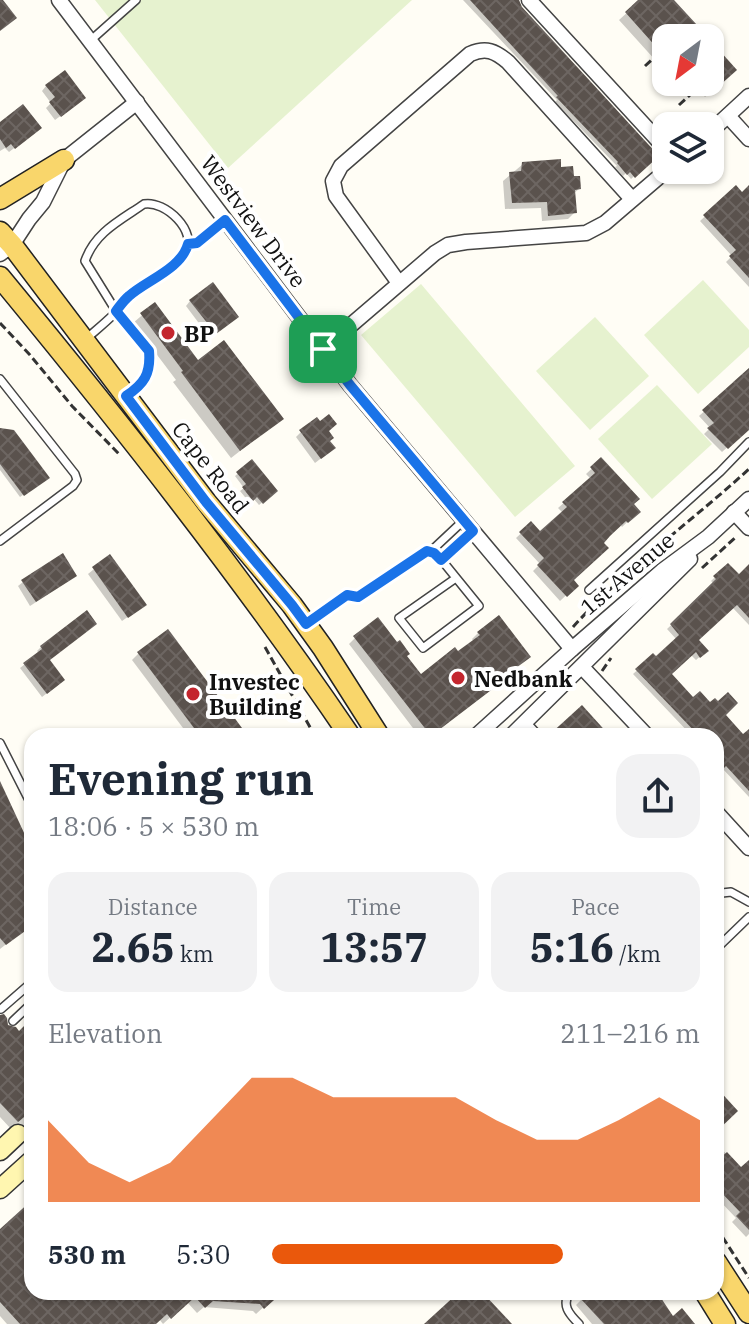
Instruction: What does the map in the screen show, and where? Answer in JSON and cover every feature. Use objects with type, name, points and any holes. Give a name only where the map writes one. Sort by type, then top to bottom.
[{"type":"main road","points":[[0,199],[64,160]]},
{"type":"main road","name":"Cape Road","points":[[3,240],[206,502],[292,605],[374,728]]},
{"type":"main road","name":"Cape Road","points":[[0,277],[191,516],[345,728]]},
{"type":"main road","points":[[0,1151],[18,1134]]},
{"type":"main road","points":[[0,1189],[24,1167]]},
{"type":"main road","points":[[724,1274],[749,1313]]},
{"type":"main road","points":[[710,1300],[725,1324]]},
{"type":"street","name":"Westview Drive","points":[[59,0],[350,385],[567,643]]},
{"type":"street","points":[[529,0],[652,134]]},
{"type":"street","points":[[399,283],[336,196],[333,181],[341,166],[477,51],[490,50],[508,62],[632,199]]},
{"type":"street","points":[[724,120],[749,96]]},
{"type":"street","points":[[3,240],[13,226],[29,219],[43,202],[64,160],[137,102]]},
{"type":"street","points":[[728,116],[749,139]]},
{"type":"street","points":[[323,349],[448,245],[586,233],[605,223],[652,182]]},
{"type":"street","points":[[708,537],[749,499]]},
{"type":"street","points":[[734,512],[749,528]]},
{"type":"street","name":"1st Avenue","points":[[484,728],[567,643],[708,537]]},
{"type":"street","name":"1st Avenue","points":[[520,728],[689,560],[708,537]]},
{"type":"street","points":[[582,667],[639,728]]},
{"type":"street","points":[[724,821],[749,848]]},
{"type":"lane","points":[[90,41],[136,0]]},
{"type":"lane","points":[[84,341],[116,311],[129,296],[185,253],[188,244],[185,232],[172,212],[161,206],[144,204],[98,237],[85,261],[116,311],[149,351],[148,371],[141,386],[126,396]]},
{"type":"lane","points":[[188,244],[197,243],[225,220]]},
{"type":"lane","points":[[0,379],[77,480],[0,541]]},
{"type":"lane","points":[[589,590],[749,442]]},
{"type":"lane","points":[[306,624],[347,595],[358,597],[468,526]]},
{"type":"lane","points":[[441,560],[468,526]]},
{"type":"lane","points":[[430,552],[441,560],[456,578],[479,606],[423,648],[399,618],[456,578]]},
{"type":"lane","points":[[526,722],[532,728]]},
{"type":"lane","points":[[0,743],[24,790]]},
{"type":"lane","points":[[724,893],[731,892],[749,902]]},
{"type":"lane","points":[[724,941],[749,917]]},
{"type":"lane","points":[[1,1009],[24,989]]},
{"type":"lane","points":[[13,1021],[24,1011]]},
{"type":"lane","points":[[565,1300],[565,1306],[579,1324]]},
{"type":"path","points":[[645,66],[652,60]]},
{"type":"path","points":[[679,105],[689,96]]},
{"type":"path","points":[[0,323],[72,406],[121,456]]},
{"type":"path","points":[[567,643],[589,609],[749,469]]},
{"type":"path","points":[[258,637],[311,728]]},
{"type":"path","points":[[724,1239],[749,1278]]},
{"type":"green space","points":[[95,0],[412,0],[228,168]]},
{"type":"green space","points":[[703,280],[749,330],[749,347],[698,394],[644,335]]},
{"type":"green space","points":[[421,284],[575,466],[515,517],[361,335]]},
{"type":"green space","points":[[595,317],[649,376],[590,430],[536,371]]},
{"type":"green space","points":[[657,385],[712,444],[652,499],[598,439]]},
{"type":"building","points":[[0,0],[17,18],[0,31]]},
{"type":"building","points":[[470,0],[519,0],[522,7],[652,148],[652,162],[635,178],[630,172],[627,175]]},
{"type":"building","points":[[638,0],[674,0],[696,24],[652,24],[652,42],[625,12]]},
{"type":"building","points":[[724,56],[737,70],[724,82]]},
{"type":"building","points":[[65,70],[86,98],[61,117],[49,102],[55,97],[45,85]]},
{"type":"building","points":[[23,104],[42,128],[15,149],[11,144],[6,148],[0,139],[0,122]]},
{"type":"building","points":[[561,159],[561,167],[573,166],[574,176],[580,176],[581,189],[575,190],[577,213],[548,216],[547,202],[512,203],[509,172],[521,171],[522,162]]},
{"type":"building","points":[[736,185],[742,192],[749,185],[749,278],[729,256],[736,250],[703,215]]},
{"type":"building","points":[[213,282],[239,317],[216,334],[189,300]]},
{"type":"building","points":[[155,302],[198,360],[224,340],[284,419],[240,451],[140,313]]},
{"type":"building","points":[[749,368],[749,430],[728,449],[707,428],[714,423],[702,410]]},
{"type":"building","points":[[329,414],[337,424],[329,431],[334,438],[330,441],[336,448],[321,459],[299,430],[317,417],[320,421]]},
{"type":"building","points":[[0,428],[14,430],[50,478],[24,496],[0,464]]},
{"type":"building","points":[[601,457],[640,499],[634,504],[641,512],[610,536],[604,543],[609,548],[574,580],[579,586],[567,597],[537,565],[544,558],[519,532],[531,521],[540,531],[567,507],[562,502],[595,473],[590,467]]},
{"type":"building","points":[[252,459],[278,491],[263,504],[257,497],[253,501],[242,487],[246,484],[236,472]]},
{"type":"building","points":[[63,553],[77,576],[36,602],[21,580]]},
{"type":"building","points":[[110,554],[147,605],[128,618],[92,567]]},
{"type":"building","points":[[728,563],[739,574],[749,564],[749,618],[737,605],[699,640],[709,651],[700,658],[696,652],[672,674],[693,697],[700,691],[710,702],[715,698],[718,701],[728,692],[738,703],[726,715],[743,734],[749,729],[749,791],[726,766],[724,768],[724,728],[691,728],[635,669],[653,653],[656,656],[679,635],[670,624],[716,579],[713,576]]},
{"type":"building","points":[[87,610],[97,624],[50,660],[65,680],[47,694],[23,663]]},
{"type":"building","name":"Nedbank","points":[[499,615],[531,657],[441,728],[425,728],[353,636],[378,617],[397,642],[400,640],[410,654],[407,656],[421,674],[455,647],[458,651],[480,635],[477,632]]},
{"type":"building","name":"Investec Building","points":[[168,629],[242,728],[194,728],[137,652]]},
{"type":"building","points":[[582,705],[603,728],[557,728]]},
{"type":"building","points":[[0,781],[24,833],[24,932],[6,945],[0,938]]},
{"type":"building","points":[[4,1014],[8,1025],[19,1031],[24,1026],[24,1125],[0,1103],[0,1015]]},
{"type":"building","points":[[724,1096],[738,1111],[724,1124]]},
{"type":"building","points":[[727,1152],[741,1167],[749,1160],[749,1230],[736,1216],[740,1212],[724,1195],[724,1155]]},
{"type":"building","points":[[24,1207],[24,1300],[192,1300],[171,1319],[167,1314],[156,1324],[20,1324],[0,1302],[0,1229]]},
{"type":"building","points":[[198,1300],[274,1300],[264,1309],[260,1304],[213,1301],[205,1308]]},
{"type":"building","points":[[450,1300],[490,1300],[512,1324],[424,1324]]},
{"type":"building","points":[[582,1300],[662,1300],[673,1316],[682,1308],[695,1324],[604,1324]]},
{"type":"tunnel","points":[[18,1134],[24,1129]]},
{"type":"place","name":"BP","points":[[168,333]]},
{"type":"place","name":"Nedbank","points":[[458,678]]},
{"type":"place","name":"Investec Building","points":[[193,694]]},
{"type":"route","points":[[225,220],[323,349],[473,531],[441,560],[427,551],[358,597],[347,595],[306,624],[206,502],[126,396],[141,386],[148,371],[149,351],[116,311],[129,296],[175,263],[185,253],[188,244],[197,243],[225,220]]}]
